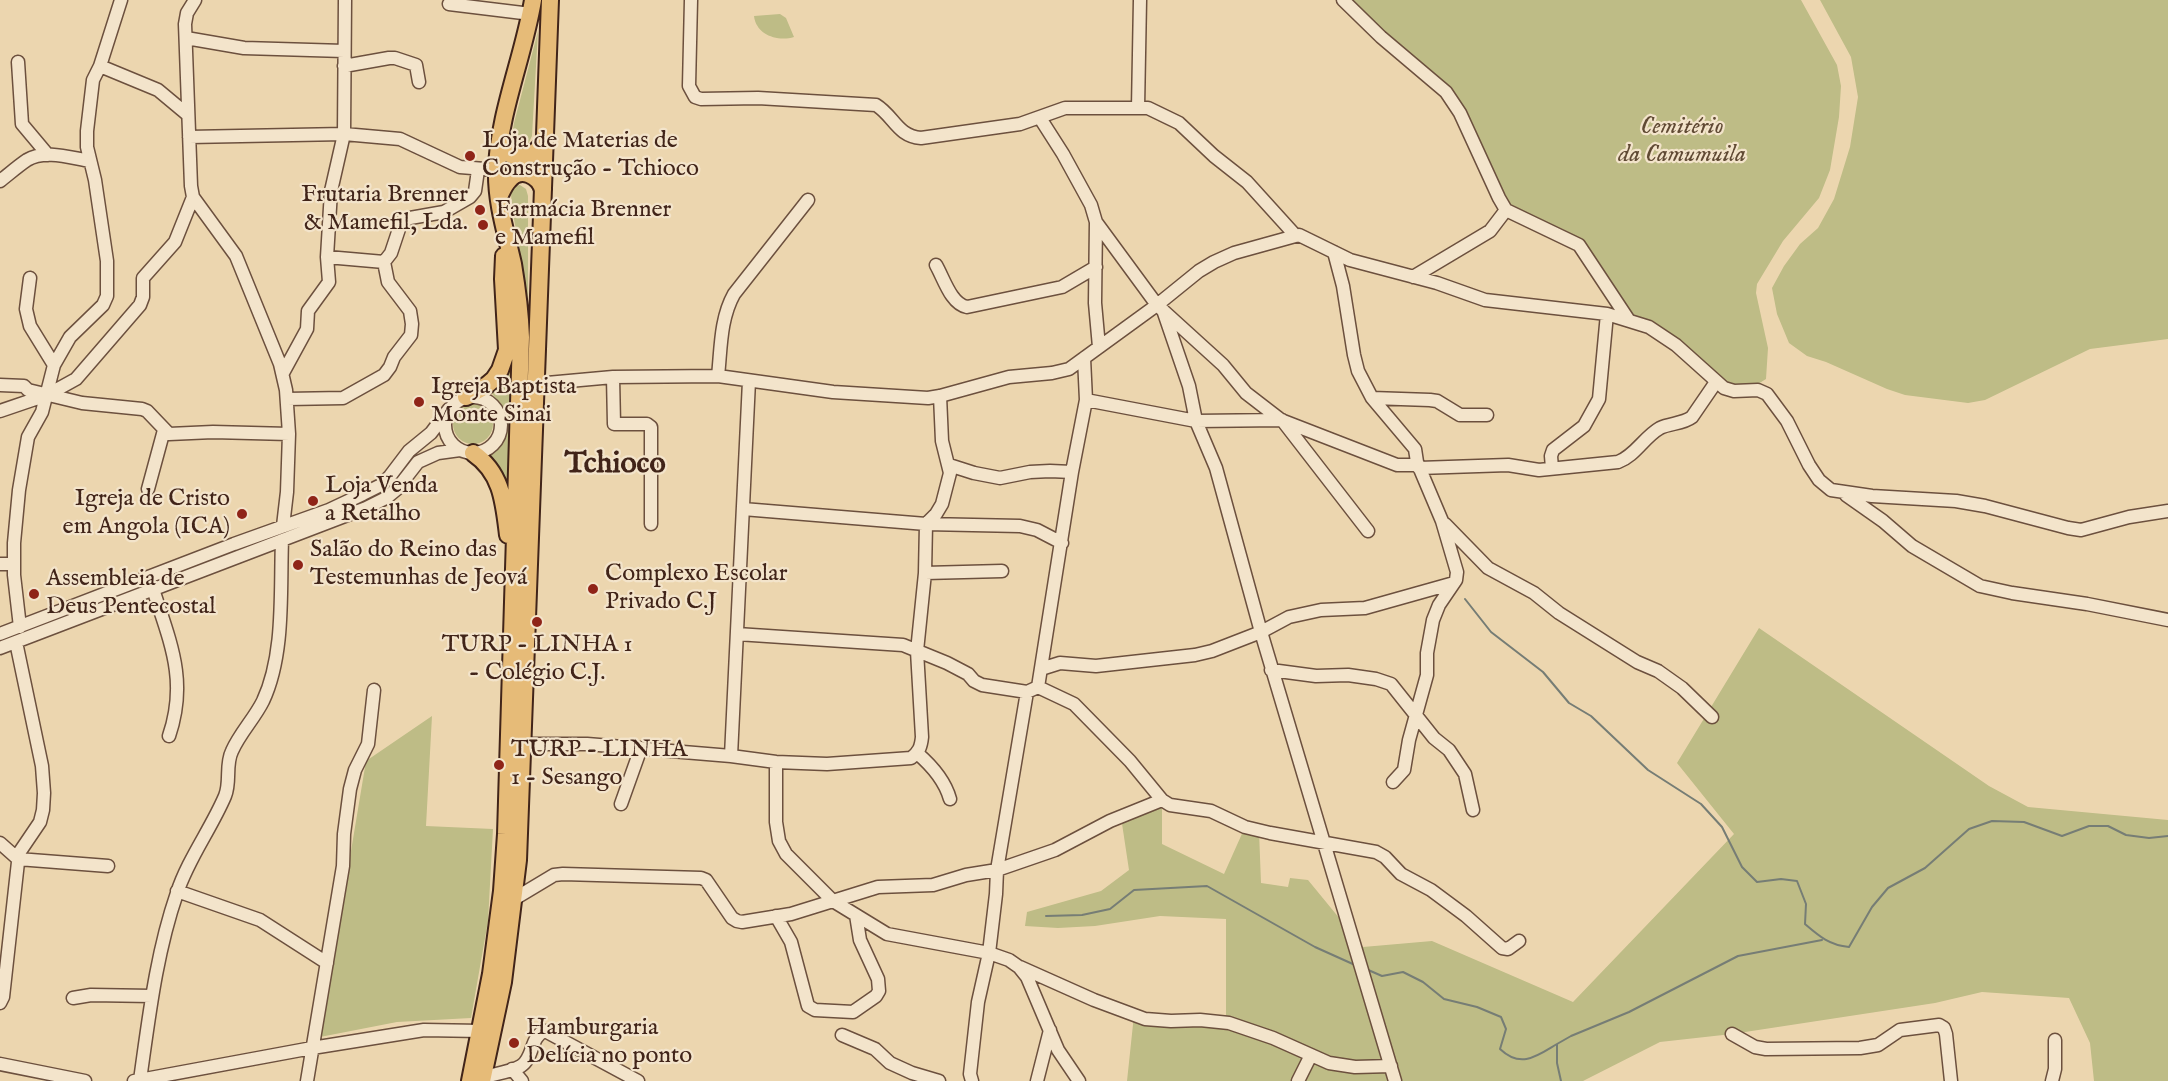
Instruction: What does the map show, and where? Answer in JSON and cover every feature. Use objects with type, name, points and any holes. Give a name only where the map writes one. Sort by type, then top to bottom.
[{"type":"main road","points":[[478,1080],[503,982],[514,899],[520,822],[550,0]]},
{"type":"main road","points":[[478,1080],[481,1031],[494,956],[504,862],[515,580],[521,337],[517,287],[499,199],[497,170],[501,138],[532,7]]},
{"type":"main road","points":[[501,138],[507,153],[520,158],[534,153],[545,140]]},
{"type":"main road","points":[[499,199],[508,180],[520,174],[526,173],[536,177],[543,190]]},
{"type":"main road","points":[[466,397],[494,379],[507,350],[503,279],[506,237]]},
{"type":"main road","points":[[466,452],[490,468],[499,484],[515,580]]},
{"type":"street","points":[[20,627],[14,543],[19,490],[28,437],[42,412],[54,365],[70,337],[103,305],[107,296],[107,261],[87,131],[93,80],[100,66],[121,0]]},
{"type":"street","points":[[195,0],[185,24],[191,186],[193,197],[236,256],[283,373],[289,434],[287,492],[282,526]]},
{"type":"street","points":[[283,373],[307,329],[308,311],[327,287],[329,277],[327,257],[331,191],[344,134],[345,0]]},
{"type":"street","points":[[691,0],[689,86],[695,97],[876,105],[905,134],[921,138],[1020,124],[1065,108],[1155,110],[1179,123],[1214,156],[1247,182],[1295,235]]},
{"type":"street","points":[[1138,108],[1140,0]]},
{"type":"street","points":[[1342,0],[1381,37],[1434,79],[1446,92],[1460,113],[1506,210],[1579,245],[1628,319]]},
{"type":"street","points":[[450,4],[532,7]]},
{"type":"street","points":[[186,38],[244,48],[345,51]]},
{"type":"street","points":[[344,66],[395,58],[416,65],[419,82]]},
{"type":"street","points":[[18,62],[22,123],[48,155]]},
{"type":"street","points":[[100,66],[158,90],[188,115]]},
{"type":"street","points":[[1040,118],[1063,154],[1085,195],[1096,222],[1160,307],[1223,365],[1246,393],[1281,420],[1368,531]]},
{"type":"street","points":[[189,137],[344,134],[400,139],[460,167],[497,170]]},
{"type":"street","points":[[0,181],[29,159],[48,155],[90,161]]},
{"type":"street","points":[[287,399],[343,398],[384,375],[390,368],[394,357],[411,334],[412,324],[410,311],[388,282],[384,262],[391,253],[401,223],[444,212],[470,197],[474,191],[478,170]]},
{"type":"street","points":[[0,411],[47,395],[82,374],[140,305],[143,297],[143,279],[175,242],[193,197]]},
{"type":"street","points":[[718,376],[727,306],[808,200]]},
{"type":"street","points":[[1413,277],[1490,231],[1506,210]]},
{"type":"street","points":[[1096,222],[1095,303],[1099,347]]},
{"type":"street","points":[[536,384],[613,377],[718,376],[833,392],[928,398],[940,396],[1009,377],[1052,373],[1068,369],[1160,307],[1199,271],[1214,262],[1234,253],[1295,235],[1303,236],[1350,260],[1500,303],[1607,314],[1649,327],[1676,345],[1724,388],[1734,391],[1758,390],[1767,394],[1787,421],[1819,480],[1831,490],[1845,494],[1956,501],[2081,530],[2165,510]]},
{"type":"street","points":[[1334,252],[1345,294],[1354,355],[1364,384],[1372,398],[1415,449],[1418,465],[1442,521],[1457,572],[1454,583],[1439,605],[1433,620],[1428,653],[1428,675],[1404,770],[1393,782]]},
{"type":"street","points":[[327,257],[384,262]]},
{"type":"street","points":[[936,265],[954,299],[960,306],[967,307],[1062,287],[1096,267]]},
{"type":"street","points":[[30,278],[26,309],[30,326],[54,365]]},
{"type":"street","points":[[1160,307],[1189,386],[1196,421],[1216,468],[1260,633],[1395,1081]]},
{"type":"street","points":[[1552,468],[1553,450],[1584,426],[1599,399],[1607,314]]},
{"type":"street","points":[[972,1081],[970,1074],[978,1002],[989,952],[997,870],[1033,690],[1041,669],[1072,472],[1086,400],[1084,358]]},
{"type":"street","points":[[613,377],[614,424],[647,424],[651,427],[651,524]]},
{"type":"street","points":[[731,756],[749,381]]},
{"type":"street","points":[[1086,400],[1196,421],[1281,420],[1397,465],[1508,465],[1528,470],[1618,462],[1625,459],[1660,428],[1692,417],[1716,382]]},
{"type":"street","points":[[0,385],[24,386],[28,390],[82,403],[142,409],[172,435],[208,432],[289,434]]},
{"type":"street","points":[[0,634],[329,510],[381,485],[409,451],[431,433],[449,409],[459,400],[476,396],[486,400],[498,411],[501,421],[500,432],[496,441],[483,451],[438,453],[418,462],[386,498],[366,508],[0,648]]},
{"type":"street","points":[[522,744],[587,744],[776,762],[837,763],[911,758],[921,746],[922,737],[917,651],[925,573],[926,524],[942,504],[950,473],[942,441],[940,396]]},
{"type":"street","points":[[1372,398],[1430,400],[1460,415],[1487,415]]},
{"type":"street","points":[[449,409],[445,420],[445,432],[451,443],[466,452]]},
{"type":"street","points":[[148,489],[164,429]]},
{"type":"street","points":[[949,465],[1000,478],[1040,471],[1072,472]]},
{"type":"street","points":[[1845,494],[1883,521],[1912,546],[1980,586],[2012,593],[2087,603],[2168,620]]},
{"type":"street","points":[[743,509],[926,524],[1029,527],[1062,543]]},
{"type":"street","points":[[1442,521],[1488,568],[1534,592],[1559,613],[1637,662],[1658,671],[1682,688],[1712,717]]},
{"type":"street","points":[[282,540],[278,647],[268,688],[258,710],[232,750],[226,793],[177,891],[156,969],[137,1080],[424,1030],[481,1031]]},
{"type":"street","points":[[0,564],[14,564]]},
{"type":"street","points":[[925,573],[1002,571]]},
{"type":"street","points":[[1041,669],[1060,663],[1096,666],[1195,655],[1260,633],[1297,615],[1321,610],[1365,608],[1454,583]]},
{"type":"street","points":[[153,590],[176,664],[178,682],[174,720],[169,736]]},
{"type":"street","points":[[737,634],[903,645],[947,663],[968,674],[982,685],[1033,690],[1074,704],[1130,761],[1162,800],[1170,805],[1211,811],[1227,820],[1259,831],[1376,852],[1385,857],[1401,874],[1431,890],[1466,916],[1502,948],[1508,949],[1519,941]]},
{"type":"street","points":[[0,1003],[3,997],[18,859],[21,849],[40,822],[44,794],[42,766],[16,642]]},
{"type":"street","points":[[1272,670],[1316,676],[1348,675],[1376,679],[1390,684],[1434,738],[1449,750],[1465,774],[1473,810]]},
{"type":"street","points":[[307,1081],[343,866],[344,834],[350,789],[355,770],[368,744],[374,690]]},
{"type":"street","points":[[621,804],[641,748]]},
{"type":"street","points":[[917,753],[929,763],[947,789],[950,799]]},
{"type":"street","points":[[776,762],[778,841],[786,854],[832,901],[887,934],[989,952],[1094,1000],[1145,1019],[1229,1023],[1329,1063],[1355,1067],[1390,1066]]},
{"type":"street","points":[[514,899],[555,875],[563,874],[700,878],[706,880],[737,921],[791,914],[878,887],[933,885],[966,875],[997,870],[1055,850],[1110,821],[1162,800]]},
{"type":"street","points":[[0,843],[18,859],[108,866]]},
{"type":"street","points":[[177,891],[260,920],[327,963]]},
{"type":"street","points":[[776,916],[791,942],[808,1006],[815,1010],[847,1013],[859,1009],[879,991],[878,979],[860,940],[856,915]]},
{"type":"street","points":[[1019,966],[1027,977],[1058,1050],[1078,1081]]},
{"type":"street","points":[[73,998],[91,995],[152,996]]},
{"type":"street","points":[[1732,1034],[1755,1047],[1766,1049],[1860,1048],[1878,1045],[1900,1030],[1939,1025],[1944,1028],[1946,1034],[1951,1081]]},
{"type":"street","points":[[1037,1081],[1050,1030]]},
{"type":"street","points":[[478,1080],[521,1066],[536,1037],[545,1031],[638,1081]]},
{"type":"street","points":[[843,1035],[875,1049],[890,1063],[912,1073],[939,1081]]},
{"type":"street","points":[[2052,1081],[2055,1069],[2055,1040]]},
{"type":"street","points":[[1298,1081],[1311,1055]]},
{"type":"street","points":[[0,1064],[85,1081]]},
{"type":"street","points":[[512,1069],[522,1081]]},
{"type":"green space","name":"Cemitério da Camumuila","points":[[1349,0],[1801,0],[1837,65],[1841,86],[1839,117],[1830,170],[1819,198],[1783,241],[1757,284],[1756,293],[1768,348],[1766,379],[1758,384],[1741,387],[1729,384],[1681,343],[1632,316],[1589,250],[1508,204],[1451,90],[1437,75],[1385,35]]},
{"type":"green space","points":[[1820,0],[2168,0],[2168,339],[2090,349],[1985,400],[1968,403],[1905,395],[1887,389],[1807,356],[1789,343],[1777,314],[1772,288],[1800,244],[1818,228],[1834,199],[1850,147],[1858,97],[1851,57]]},
{"type":"green space","points":[[780,14],[786,18],[794,37],[769,36],[759,28],[754,16]]},
{"type":"green space","points":[[538,31],[532,136],[527,146],[518,147],[512,136],[514,123]]},
{"type":"green space","points":[[520,185],[526,189],[528,196],[528,307],[511,194],[514,186]]},
{"type":"green space","points":[[511,337],[513,377],[509,498],[487,455],[498,446],[507,427],[502,406],[491,391]]},
{"type":"green space","points":[[473,404],[481,405],[487,410],[492,416],[492,432],[487,438],[481,443],[473,444],[465,443],[459,438],[454,432],[453,424],[454,416],[459,410],[465,405]]},
{"type":"green space","points":[[1759,628],[1989,786],[2028,807],[2168,820],[2168,1081],[2094,1081],[2090,1043],[2069,998],[1982,992],[1935,1003],[1732,1034],[1660,1042],[1583,1081],[1127,1081],[1134,1015],[1226,1016],[1226,919],[1160,916],[1095,926],[1058,928],[1025,926],[1027,912],[1101,891],[1129,870],[1121,817],[1162,800],[1162,844],[1224,874],[1245,827],[1259,831],[1261,883],[1288,887],[1290,878],[1308,880],[1363,947],[1432,941],[1573,1002],[1734,834],[1677,763]]},
{"type":"green space","points":[[432,716],[426,826],[493,829],[488,921],[471,1018],[397,1022],[320,1037],[366,761]]},
{"type":"waterway","points":[[1465,599],[1491,632],[1543,672],[1569,703],[1591,716],[1648,770],[1701,804],[1722,827],[1742,867],[1757,882],[1781,879],[1797,881],[1806,904],[1805,924],[1830,942],[1849,947],[1872,907],[1888,888],[1925,868],[1969,829],[1992,821],[2024,822],[2062,836],[2089,826],[2108,826],[2126,835],[2149,838],[2168,836]]},
{"type":"waterway","points":[[1046,916],[1082,915],[1110,909],[1134,890],[1207,886],[1315,947],[1355,965]]},
{"type":"waterway","points":[[1561,1081],[1557,1063],[1557,1044],[1571,1036],[1629,1012],[1738,956],[1822,940]]},
{"type":"waterway","points":[[1366,969],[1382,976],[1403,972],[1423,982],[1444,999],[1477,1007],[1501,1017],[1506,1029],[1500,1049],[1515,1058],[1536,1056],[1557,1044]]},
{"type":"place","name":"Loja de Materias de Construção - Tchioco","points":[[470,156]]},
{"type":"place","name":"Frutaria Brenner & Mamefil, Lda.","points":[[480,210]]},
{"type":"place","name":"Farmácia Brenner e Mamefil","points":[[483,225]]},
{"type":"place","name":"Igreja Baptista Monte Sinai","points":[[419,402]]},
{"type":"place","name":"Loja Venda a Retalho","points":[[313,501]]},
{"type":"place","name":"Igreja de Cristo em Angola (ICA)","points":[[242,514]]},
{"type":"place","name":"Salão do Reino das Testemunhas de Jeová","points":[[298,565]]},
{"type":"place","name":"Complexo Escolar Privado C.J","points":[[593,589]]},
{"type":"place","name":"Assembleia de Deus Pentecostal","points":[[34,594]]},
{"type":"place","name":"TURP - LINHA 1 - Colégio C.J.","points":[[537,622]]},
{"type":"place","name":"TURP - LINHA 1 - Sesango","points":[[499,765]]},
{"type":"place","name":"Hamburgaria Delícia no ponto","points":[[514,1043]]},
{"type":"district","name":"Tchioco","points":[[615,466]]}]
